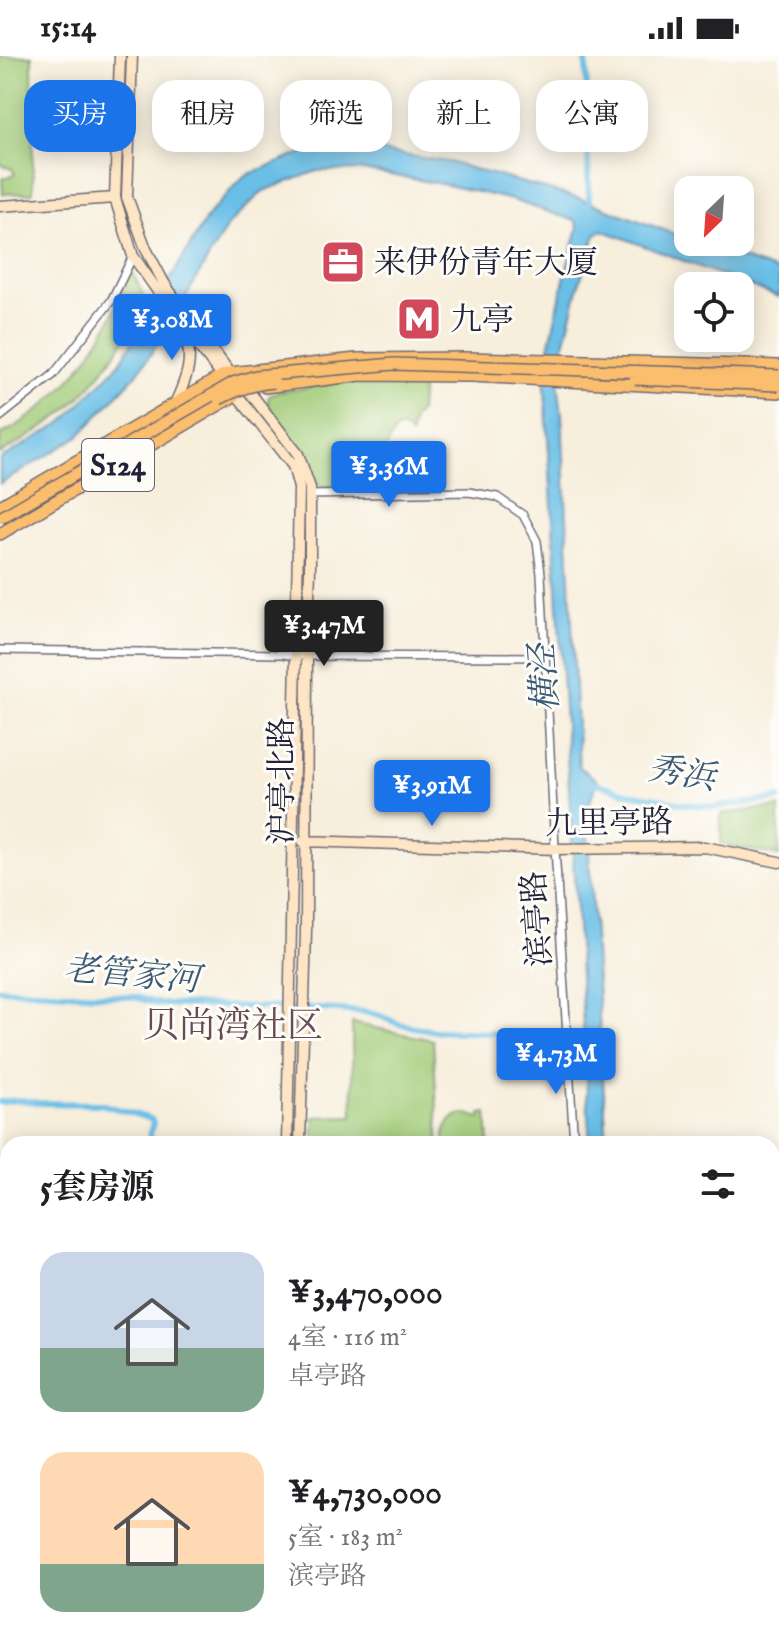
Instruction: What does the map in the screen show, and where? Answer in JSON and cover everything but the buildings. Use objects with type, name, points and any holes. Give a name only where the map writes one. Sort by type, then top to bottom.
[{"type":"main road","name":"S124","points":[[0,506],[226,375],[356,359],[466,358],[779,366]]},
{"type":"main road","points":[[0,518],[233,383],[256,376],[394,364],[779,376]]},
{"type":"main road","points":[[0,525],[237,389],[255,383],[391,370],[779,385]]},
{"type":"main road","name":"S124","points":[[0,534],[248,390],[361,375],[540,378],[779,392]]},
{"type":"street","points":[[120,56],[115,198],[133,256],[161,287],[226,375]]},
{"type":"street","points":[[132,56],[127,197],[161,287]]},
{"type":"street","points":[[0,206],[115,198]]},
{"type":"street","points":[[0,417],[53,375],[111,301],[133,256]]},
{"type":"street","points":[[175,404],[188,375],[189,346],[181,316]]},
{"type":"street","name":"沪亭北路","points":[[226,375],[248,390],[298,454],[310,488],[304,494],[295,656],[287,1136]]},
{"type":"street","name":"沪亭北路","points":[[226,375],[236,395],[293,466],[304,494],[310,570],[300,1136]]},
{"type":"street","name":"滨亭路","points":[[304,494],[469,492],[497,497],[523,515],[537,541],[574,1136]]},
{"type":"street","points":[[0,650],[544,657]]},
{"type":"street","name":"九里亭路","points":[[294,840],[555,849],[705,847],[779,862]]},
{"type":"green space","points":[[0,56],[32,56],[32,80],[24,80],[24,152],[33,152],[33,193],[3,194],[2,179],[15,174],[12,169],[0,164]]},
{"type":"green space","points":[[129,265],[147,303],[118,349],[72,405],[44,427],[0,454],[0,435],[50,400],[90,354],[111,319]]},
{"type":"green space","points":[[368,381],[422,385],[420,411],[413,419],[411,435],[402,427],[395,430],[379,463],[377,476],[391,485],[320,486],[313,479],[301,452],[271,411],[268,398],[273,393]]},
{"type":"green space","points":[[779,807],[779,856],[721,844],[721,814]]},
{"type":"green space","points":[[352,1023],[433,1040],[439,1136],[314,1136],[314,1117],[353,1116]]},
{"type":"green space","points":[[487,1113],[488,1136],[444,1136],[449,1122],[459,1115],[481,1119],[481,1114]]},
{"type":"water","points":[[304,152],[385,152],[449,162],[581,199],[674,234],[674,256],[735,256],[779,272],[779,297],[754,288],[754,272],[713,272],[602,230],[596,234],[580,281],[557,372],[562,416],[579,767],[597,780],[587,822],[607,1136],[590,1136],[544,371],[578,228],[576,221],[512,200],[362,170],[317,171],[263,191],[227,226],[161,340],[136,375],[79,436],[0,484],[0,459],[63,422],[120,363],[209,214],[244,176]]},
{"type":"waterway","points":[[586,56],[589,207]]},
{"type":"waterway","name":"秀浜","points":[[590,781],[627,793],[714,807],[779,799]]},
{"type":"waterway","name":"老管家河","points":[[0,989],[135,997],[159,1004],[365,1012],[399,1024],[435,1031],[589,1036]]},
{"type":"waterway","points":[[0,1102],[101,1104],[151,1119],[150,1136]]},
{"type":"place","name":"来伊份青年大厦","points":[[343,262]]},
{"type":"place","name":"九亭","points":[[419,319]]},
{"type":"district","name":"贝尚湾社区","points":[[233,1024]]},
{"type":"water label","name":"横泾","points":[[543,678]]}]
